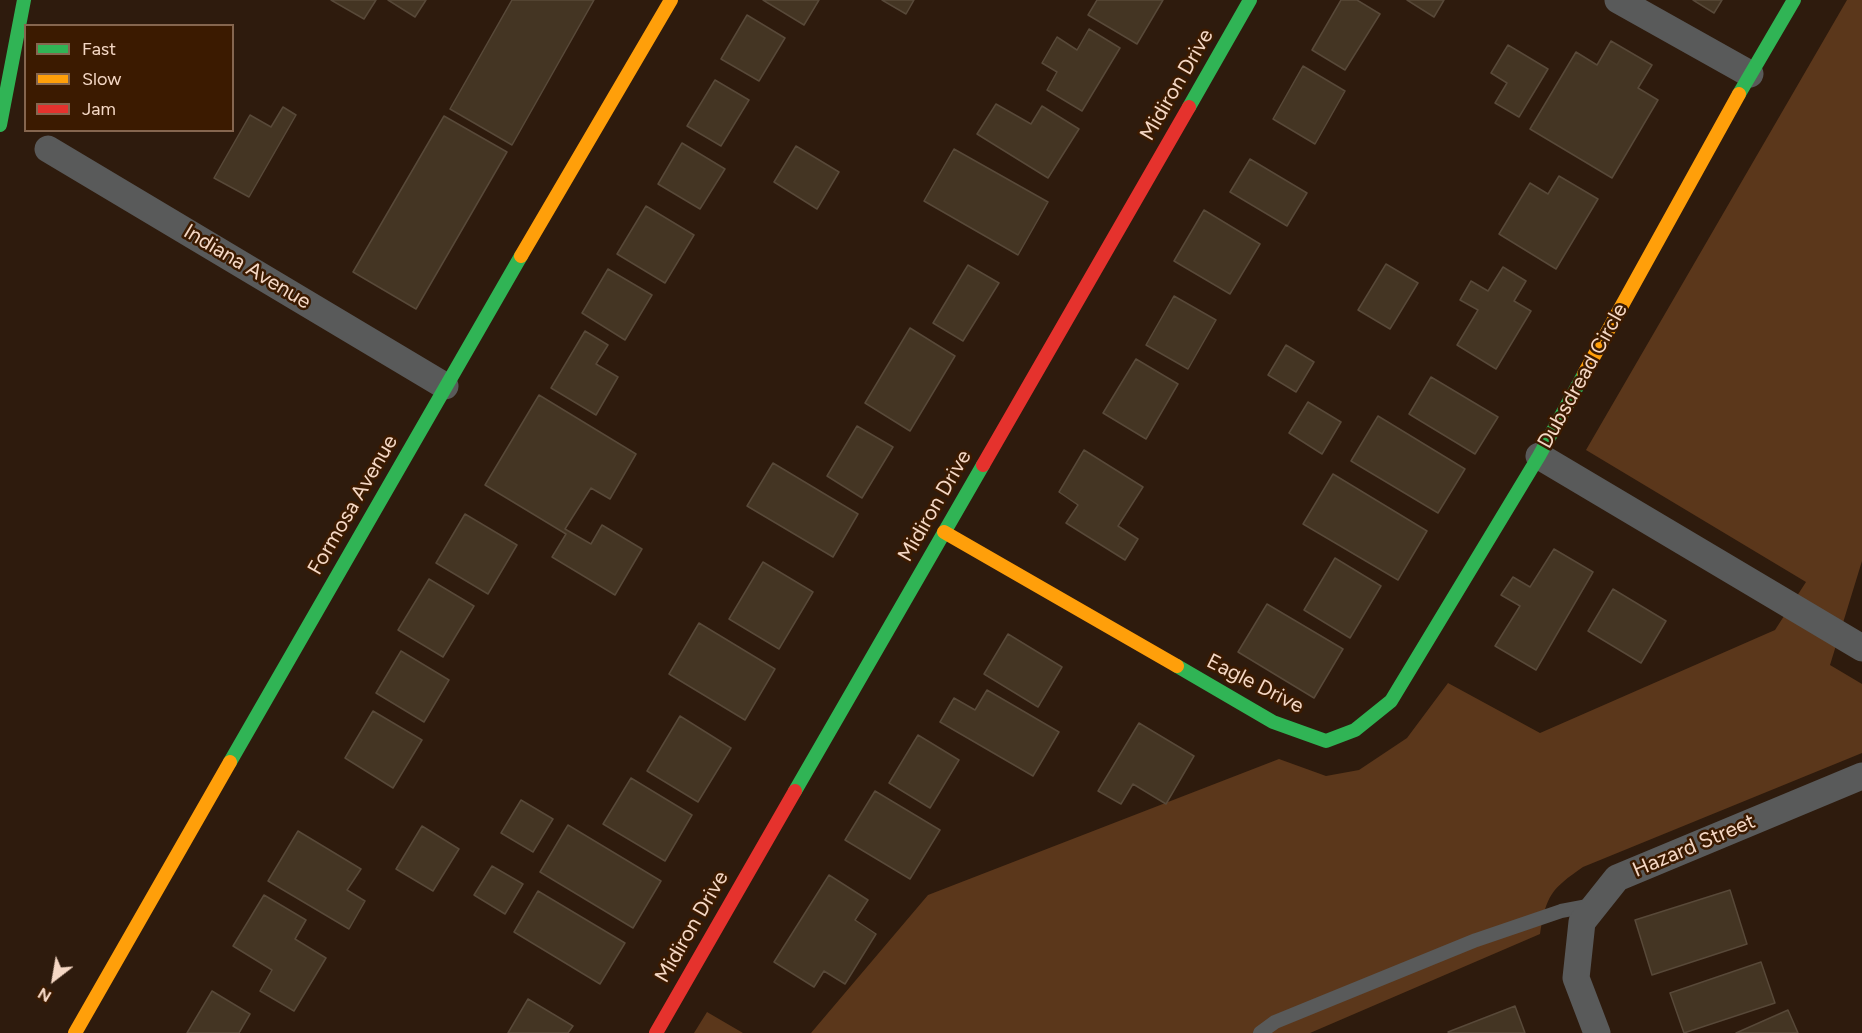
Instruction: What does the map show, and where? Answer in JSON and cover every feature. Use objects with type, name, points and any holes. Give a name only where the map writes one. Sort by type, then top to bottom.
[{"type":"main road","points":[[0,125],[24,0]]},
{"type":"main road","name":"Formosa Avenue","points":[[75,1033],[445,386],[671,0]]},
{"type":"main road","name":"Midiron Drive","points":[[656,1033],[1250,0]]},
{"type":"main road","name":"Dubsdread Circle","points":[[1539,456],[1750,74],[1794,0]]},
{"type":"main road","name":"Eagle Drive","points":[[944,532],[1273,722],[1326,741],[1355,730],[1392,701],[1539,456]]},
{"type":"street","points":[[1618,0],[1750,74]]},
{"type":"street","name":"Indiana Avenue","points":[[48,149],[445,386]]},
{"type":"street","name":"Dubsdread Circle","points":[[1539,456],[1862,648]]},
{"type":"street","name":"Hazard Street","points":[[1597,1033],[1576,978],[1582,922],[1617,878],[1862,776]]},
{"type":"lane","points":[[1260,1033],[1275,1022],[1476,940],[1561,911],[1596,904]]},
{"type":"shaded area","points":[[1847,0],[1862,0],[1862,561],[1830,665],[1862,684],[1862,753],[1583,867],[1564,881],[1552,894],[1545,911],[1540,934],[1310,1033],[811,1033],[928,895],[1279,759],[1326,776],[1359,770],[1407,738],[1448,683],[1540,733],[1775,630],[1806,582],[1586,450]]},
{"type":"shaded area","points":[[707,1012],[743,1033],[694,1033]]},
{"type":"building","points":[[331,0],[376,0],[364,19]]},
{"type":"building","points":[[388,0],[426,0],[415,17]]},
{"type":"building","points":[[512,0],[594,0],[512,145],[450,109]]},
{"type":"building","points":[[763,0],[819,0],[804,25]]},
{"type":"building","points":[[882,0],[914,0],[906,14]]},
{"type":"building","points":[[1097,0],[1163,0],[1137,44],[1088,15]]},
{"type":"building","points":[[1341,0],[1357,0],[1380,14],[1345,70],[1312,50]]},
{"type":"building","points":[[1407,0],[1444,0],[1434,17]]},
{"type":"building","points":[[1693,0],[1722,0],[1714,13]]},
{"type":"building","points":[[747,15],[785,38],[759,81],[721,59]]},
{"type":"building","points":[[1089,29],[1120,48],[1082,111],[1047,90],[1057,72],[1042,63],[1057,37],[1077,50]]},
{"type":"building","points":[[1611,41],[1652,65],[1638,88],[1658,100],[1612,178],[1530,129],[1576,52],[1597,65]]},
{"type":"building","points":[[1508,45],[1548,69],[1519,117],[1495,103],[1507,83],[1491,73]]},
{"type":"building","points":[[1303,66],[1345,91],[1315,144],[1273,119]]},
{"type":"building","points":[[715,80],[749,100],[721,146],[687,126]]},
{"type":"building","points":[[996,104],[1031,124],[1042,106],[1079,129],[1048,178],[977,134]]},
{"type":"building","points":[[283,107],[296,115],[249,197],[214,178],[250,115],[271,127]]},
{"type":"building","points":[[444,116],[507,152],[416,309],[353,272]]},
{"type":"building","points":[[682,143],[725,169],[700,209],[658,184]]},
{"type":"building","points":[[796,146],[839,172],[817,209],[774,182]]},
{"type":"building","points":[[954,149],[1048,202],[1018,255],[924,201]]},
{"type":"building","points":[[1250,159],[1307,193],[1287,226],[1230,192]]},
{"type":"building","points":[[1559,176],[1598,199],[1556,269],[1499,234],[1530,183],[1548,194]]},
{"type":"building","points":[[646,206],[694,235],[665,283],[617,254]]},
{"type":"building","points":[[1204,210],[1260,244],[1230,294],[1174,261]]},
{"type":"building","points":[[1386,264],[1418,283],[1390,329],[1358,310]]},
{"type":"building","points":[[968,265],[999,283],[963,341],[933,323]]},
{"type":"building","points":[[1503,267],[1526,281],[1514,301],[1531,311],[1496,369],[1457,345],[1478,310],[1460,300],[1471,281],[1488,291]]},
{"type":"building","points":[[608,269],[652,295],[625,340],[582,313]]},
{"type":"building","points":[[1174,296],[1216,320],[1188,369],[1146,345]]},
{"type":"building","points":[[910,328],[955,356],[910,431],[865,403]]},
{"type":"building","points":[[585,331],[608,345],[596,364],[618,377],[596,415],[551,388]]},
{"type":"building","points":[[1286,345],[1314,362],[1296,392],[1268,375]]},
{"type":"building","points":[[1136,359],[1178,384],[1146,439],[1103,413]]},
{"type":"building","points":[[1431,377],[1498,417],[1475,454],[1409,414]]},
{"type":"building","points":[[539,395],[636,454],[610,499],[591,488],[565,529],[591,544],[602,525],[642,549],[615,595],[552,557],[566,534],[485,485]]},
{"type":"building","points":[[1308,402],[1341,422],[1322,454],[1289,433]]},
{"type":"building","points":[[1378,416],[1465,469],[1438,513],[1351,461]]},
{"type":"building","points":[[857,426],[893,447],[862,498],[827,476]]},
{"type":"building","points":[[1084,450],[1143,487],[1118,526],[1138,539],[1125,560],[1066,523],[1078,505],[1059,492]]},
{"type":"building","points":[[773,463],[858,514],[833,557],[747,506]]},
{"type":"building","points":[[1333,474],[1427,531],[1398,580],[1303,524]]},
{"type":"building","points":[[465,514],[517,545],[488,594],[436,563]]},
{"type":"building","points":[[1554,549],[1593,572],[1536,670],[1495,646],[1520,606],[1501,595],[1513,577],[1530,587]]},
{"type":"building","points":[[1335,558],[1381,586],[1350,638],[1304,610]]},
{"type":"building","points":[[763,562],[813,592],[779,649],[729,619]]},
{"type":"building","points":[[429,579],[474,606],[443,657],[398,630]]},
{"type":"building","points":[[1613,589],[1666,621],[1641,663],[1588,631]]},
{"type":"building","points":[[1267,604],[1343,649],[1314,698],[1238,652]]},
{"type":"building","points":[[699,623],[775,669],[745,720],[669,674]]},
{"type":"building","points":[[1008,634],[1062,667],[1038,707],[984,674]]},
{"type":"building","points":[[401,651],[449,680],[424,722],[376,693]]},
{"type":"building","points":[[987,690],[1059,732],[1033,776],[940,722],[954,698],[975,710]]},
{"type":"building","points":[[373,711],[422,740],[393,788],[345,758]]},
{"type":"building","points":[[680,716],[731,748],[698,802],[647,771]]},
{"type":"building","points":[[1139,723],[1194,756],[1166,804],[1133,784],[1121,804],[1098,791]]},
{"type":"building","points":[[918,735],[959,760],[930,808],[889,783]]},
{"type":"building","points":[[631,778],[692,815],[665,861],[603,824]]},
{"type":"building","points":[[875,791],[940,830],[910,879],[845,840]]},
{"type":"building","points":[[521,800],[553,819],[533,852],[501,833]]},
{"type":"building","points":[[568,825],[661,881],[633,928],[540,872]]},
{"type":"building","points":[[422,826],[459,849],[433,891],[396,869]]},
{"type":"building","points":[[298,831],[361,869],[347,890],[365,901],[349,929],[268,881]]},
{"type":"building","points":[[492,866],[523,884],[505,914],[474,895]]},
{"type":"building","points":[[829,875],[868,900],[855,920],[876,934],[845,984],[824,971],[814,987],[774,962]]},
{"type":"building","points":[[1730,890],[1747,944],[1652,975],[1635,920]]},
{"type":"building","points":[[538,891],[625,943],[600,984],[514,932]]},
{"type":"building","points":[[264,895],[306,920],[295,939],[326,958],[294,1011],[260,991],[272,970],[233,946]]},
{"type":"building","points":[[1761,962],[1775,1003],[1684,1033],[1670,993]]},
{"type":"building","points":[[212,991],[250,1014],[239,1033],[187,1033]]},
{"type":"building","points":[[528,999],[573,1026],[568,1033],[508,1033]]},
{"type":"building","points":[[1515,1006],[1525,1033],[1448,1032]]},
{"type":"building","points":[[1788,1010],[1798,1033],[1736,1033]]},
{"type":"traffic: fast","points":[[0,125],[24,0]]},
{"type":"traffic: fast","points":[[1189,107],[1250,0]]},
{"type":"traffic: fast","points":[[1739,94],[1794,0]]},
{"type":"traffic: fast","points":[[230,762],[521,256]]},
{"type":"traffic: fast","points":[[1177,666],[1273,722],[1326,741],[1355,730],[1391,701],[1539,456],[1584,374]]},
{"type":"traffic: fast","points":[[795,791],[983,465]]},
{"type":"traffic: slow","points":[[521,256],[671,0]]},
{"type":"traffic: slow","points":[[1584,374],[1739,94]]},
{"type":"traffic: slow","points":[[944,532],[1177,666]]},
{"type":"traffic: slow","points":[[75,1033],[230,762]]},
{"type":"traffic: jam","points":[[983,465],[1189,107]]},
{"type":"traffic: jam","points":[[656,1033],[795,791]]}]
